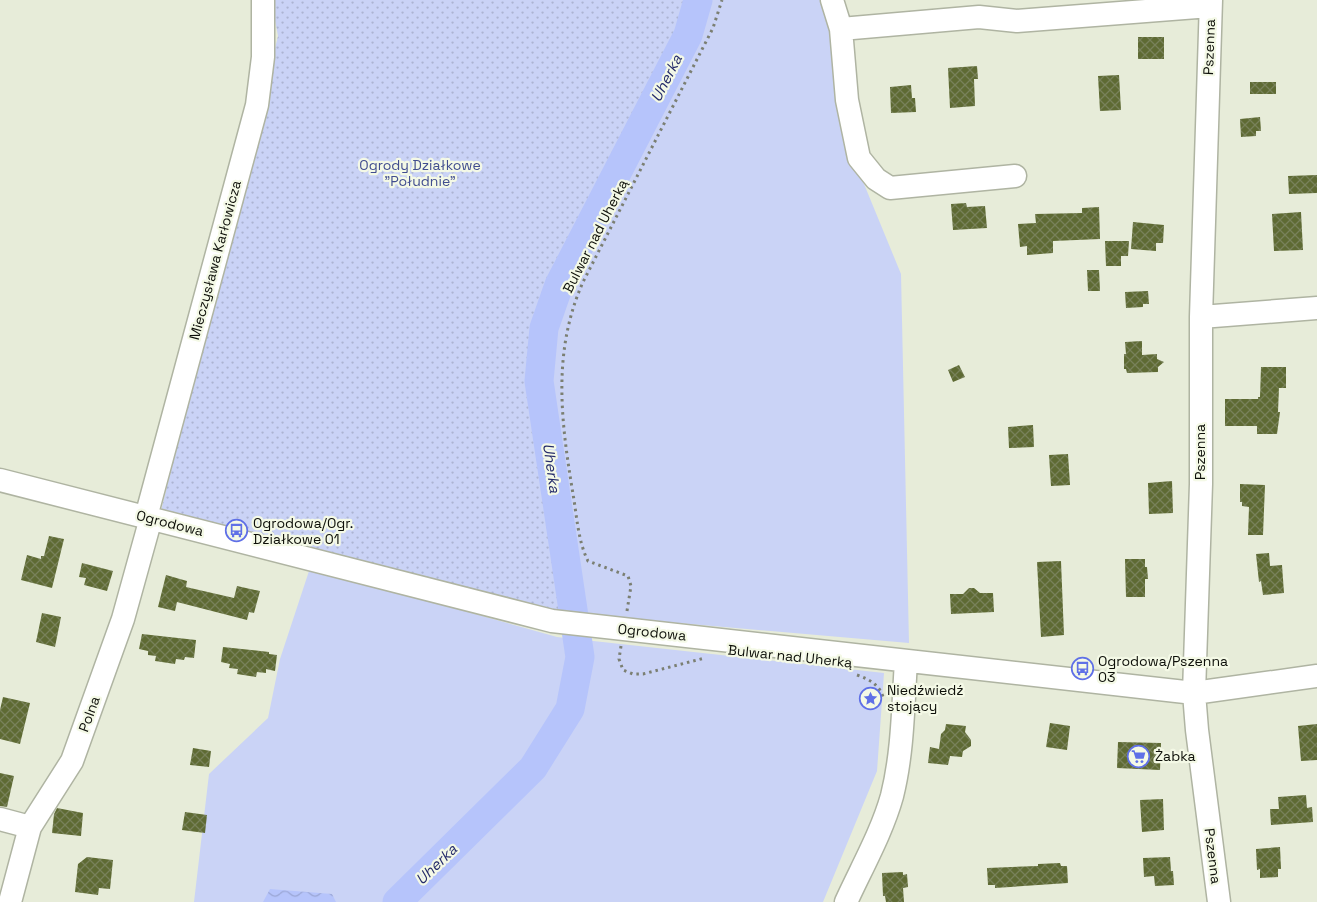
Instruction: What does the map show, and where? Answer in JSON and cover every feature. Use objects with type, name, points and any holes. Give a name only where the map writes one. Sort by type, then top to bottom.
[{"type":"street","name":"Mieczysława Karłowicza","points":[[149,518],[256,105],[263,57],[263,0]]},
{"type":"street","points":[[832,0],[841,29],[847,100],[859,158],[876,179],[890,188],[1015,176]]},
{"type":"street","points":[[841,29],[978,8],[1017,21],[1210,3]]},
{"type":"street","name":"Pszenna","points":[[1210,3],[1201,317],[1200,484],[1194,693],[1219,902]]},
{"type":"street","points":[[1201,317],[1317,308]]},
{"type":"street","name":"Ogrodowa","points":[[0,480],[552,621],[1194,693],[1317,676]]},
{"type":"street","name":"Polna","points":[[10,902],[30,827],[72,761],[124,619],[149,518]]},
{"type":"street","points":[[846,902],[883,822],[892,794],[900,756],[906,661]]},
{"type":"street","points":[[0,819],[30,827]]},
{"type":"path","name":"Bulwar nad Uherką","points":[[626,619],[631,586],[628,576],[588,562],[579,533],[565,450],[561,403],[562,368],[567,329],[582,282],[713,28],[722,0]]},
{"type":"path","name":"Bulwar nad Uherką","points":[[622,639],[619,659],[623,670],[633,674],[643,674],[704,658],[714,659]]},
{"type":"path","name":"Bulwar nad Uherką","points":[[849,674],[858,675],[874,683],[882,690],[887,708]]},
{"type":"green space","name":"Ogrody Działkowe \"Południe\"","points":[[271,0],[690,0],[530,340],[564,613],[161,511],[278,36]]},
{"type":"green space","points":[[690,0],[825,0],[848,145],[901,274],[909,643],[564,613],[530,340]]},
{"type":"green space","points":[[310,568],[557,637],[884,673],[877,771],[823,902],[194,902],[209,774],[268,718],[280,659]]},
{"type":"water","points":[[270,889],[332,894],[336,902],[263,902]]},
{"type":"building","points":[[1138,37],[1164,37],[1164,59],[1138,59]]},
{"type":"building","points":[[977,66],[978,79],[974,79],[975,106],[950,108],[948,68]]},
{"type":"building","points":[[1119,75],[1121,110],[1100,111],[1098,76]]},
{"type":"building","points":[[1250,82],[1276,82],[1276,94],[1250,94]]},
{"type":"building","points":[[911,85],[912,98],[915,98],[916,112],[891,113],[890,87]]},
{"type":"building","points":[[1260,117],[1261,131],[1256,131],[1256,136],[1241,137],[1240,119]]},
{"type":"building","points":[[1317,175],[1317,193],[1289,194],[1288,176]]},
{"type":"building","points":[[966,203],[967,207],[985,206],[987,228],[953,230],[951,204]]},
{"type":"building","points":[[1099,207],[1100,239],[1053,241],[1053,253],[1027,255],[1027,246],[1020,247],[1018,224],[1036,223],[1035,214],[1082,213],[1082,208]]},
{"type":"building","points":[[1301,212],[1303,250],[1274,251],[1272,214]]},
{"type":"building","points":[[1133,222],[1164,225],[1163,243],[1156,243],[1156,251],[1131,249]]},
{"type":"building","points":[[1105,241],[1129,241],[1128,256],[1121,256],[1121,266],[1106,266]]},
{"type":"building","points":[[1087,270],[1099,270],[1100,291],[1088,291]]},
{"type":"building","points":[[1148,291],[1149,304],[1143,304],[1143,307],[1126,308],[1125,292]]},
{"type":"building","points":[[1142,341],[1142,355],[1157,354],[1157,359],[1164,362],[1158,367],[1158,372],[1127,373],[1126,369],[1124,369],[1125,342]]},
{"type":"building","points":[[959,365],[965,377],[953,382],[948,370]]},
{"type":"building","points":[[1261,367],[1286,367],[1286,388],[1279,388],[1278,412],[1280,412],[1277,434],[1257,434],[1257,426],[1225,426],[1225,399],[1258,399],[1260,397]]},
{"type":"building","points":[[1033,425],[1034,447],[1009,448],[1008,427]]},
{"type":"building","points":[[1068,454],[1070,485],[1051,486],[1049,455]]},
{"type":"building","points":[[1172,481],[1173,513],[1149,514],[1148,483]]},
{"type":"building","points":[[1240,484],[1265,485],[1263,535],[1248,535],[1249,507],[1242,506],[1242,502],[1240,502]]},
{"type":"building","points":[[49,536],[64,539],[52,588],[21,580],[27,555],[41,559],[41,556],[44,556]]},
{"type":"building","points":[[1269,553],[1270,566],[1282,565],[1284,593],[1263,595],[1261,581],[1259,582],[1256,554]]},
{"type":"building","points":[[1125,559],[1145,559],[1148,579],[1145,579],[1145,597],[1126,597]]},
{"type":"building","points":[[1061,561],[1064,635],[1041,637],[1037,562]]},
{"type":"building","points":[[82,563],[113,571],[107,591],[84,585],[86,578],[79,577]]},
{"type":"building","points":[[166,575],[187,581],[186,587],[234,598],[237,586],[260,591],[254,613],[249,612],[247,620],[177,602],[175,611],[158,607]]},
{"type":"building","points":[[969,588],[974,588],[980,593],[993,593],[994,612],[951,614],[950,594],[963,594]]},
{"type":"building","points":[[42,613],[61,617],[55,647],[36,642]]},
{"type":"building","points":[[142,634],[196,640],[194,658],[176,659],[175,664],[155,661],[156,656],[148,655],[148,651],[139,649]]},
{"type":"building","points":[[223,647],[269,652],[269,654],[277,655],[275,671],[266,669],[266,673],[257,672],[256,677],[237,674],[238,669],[229,668],[230,664],[221,662]]},
{"type":"building","points":[[3,697],[30,703],[20,744],[0,739],[0,710]]},
{"type":"building","points":[[1050,723],[1070,726],[1067,750],[1046,747]]},
{"type":"building","points":[[946,724],[966,726],[965,732],[971,740],[971,746],[963,751],[962,757],[950,756],[948,765],[928,763],[930,747],[939,749],[941,734],[945,730]]},
{"type":"building","points":[[1317,724],[1317,760],[1301,761],[1298,726]]},
{"type":"building","name":"Żabka","points":[[1118,742],[1161,743],[1160,770],[1117,768]]},
{"type":"building","points":[[193,748],[211,751],[209,767],[190,765]]},
{"type":"building","points":[[0,773],[14,776],[7,807],[0,806]]},
{"type":"building","points":[[1306,795],[1307,808],[1312,807],[1313,822],[1271,825],[1270,809],[1279,809],[1278,797]]},
{"type":"building","points":[[1163,799],[1164,830],[1142,832],[1140,800]]},
{"type":"building","points":[[57,808],[83,813],[81,836],[52,833],[54,814]]},
{"type":"building","points":[[185,812],[207,815],[205,833],[182,830]]},
{"type":"building","points":[[1280,847],[1281,869],[1278,869],[1278,877],[1260,878],[1260,869],[1257,870],[1256,849]]},
{"type":"building","points":[[87,857],[113,860],[110,889],[99,888],[98,895],[75,892],[78,864]]},
{"type":"building","points":[[1170,857],[1174,885],[1155,886],[1154,876],[1144,877],[1143,858]]},
{"type":"building","points":[[1060,863],[1061,866],[1067,866],[1068,883],[995,888],[995,885],[988,885],[987,868]]},
{"type":"building","points":[[903,872],[903,875],[907,874],[908,887],[903,888],[904,902],[886,902],[885,896],[883,896],[882,873]]},
{"type":"waterway","name":"Uherka","points":[[397,902],[533,768],[570,709],[580,657],[539,381],[544,328],[559,285],[688,35],[698,0]]},
{"type":"place","name":"Ogrodowa/Ogr. Działkowe 01","points":[[237,531]]},
{"type":"place","name":"Ogrodowa/Pszenna 03","points":[[1082,669]]},
{"type":"place","name":"Niedźwiedź stojący","points":[[871,698]]},
{"type":"place","name":"Żabka","points":[[1139,756]]}]
